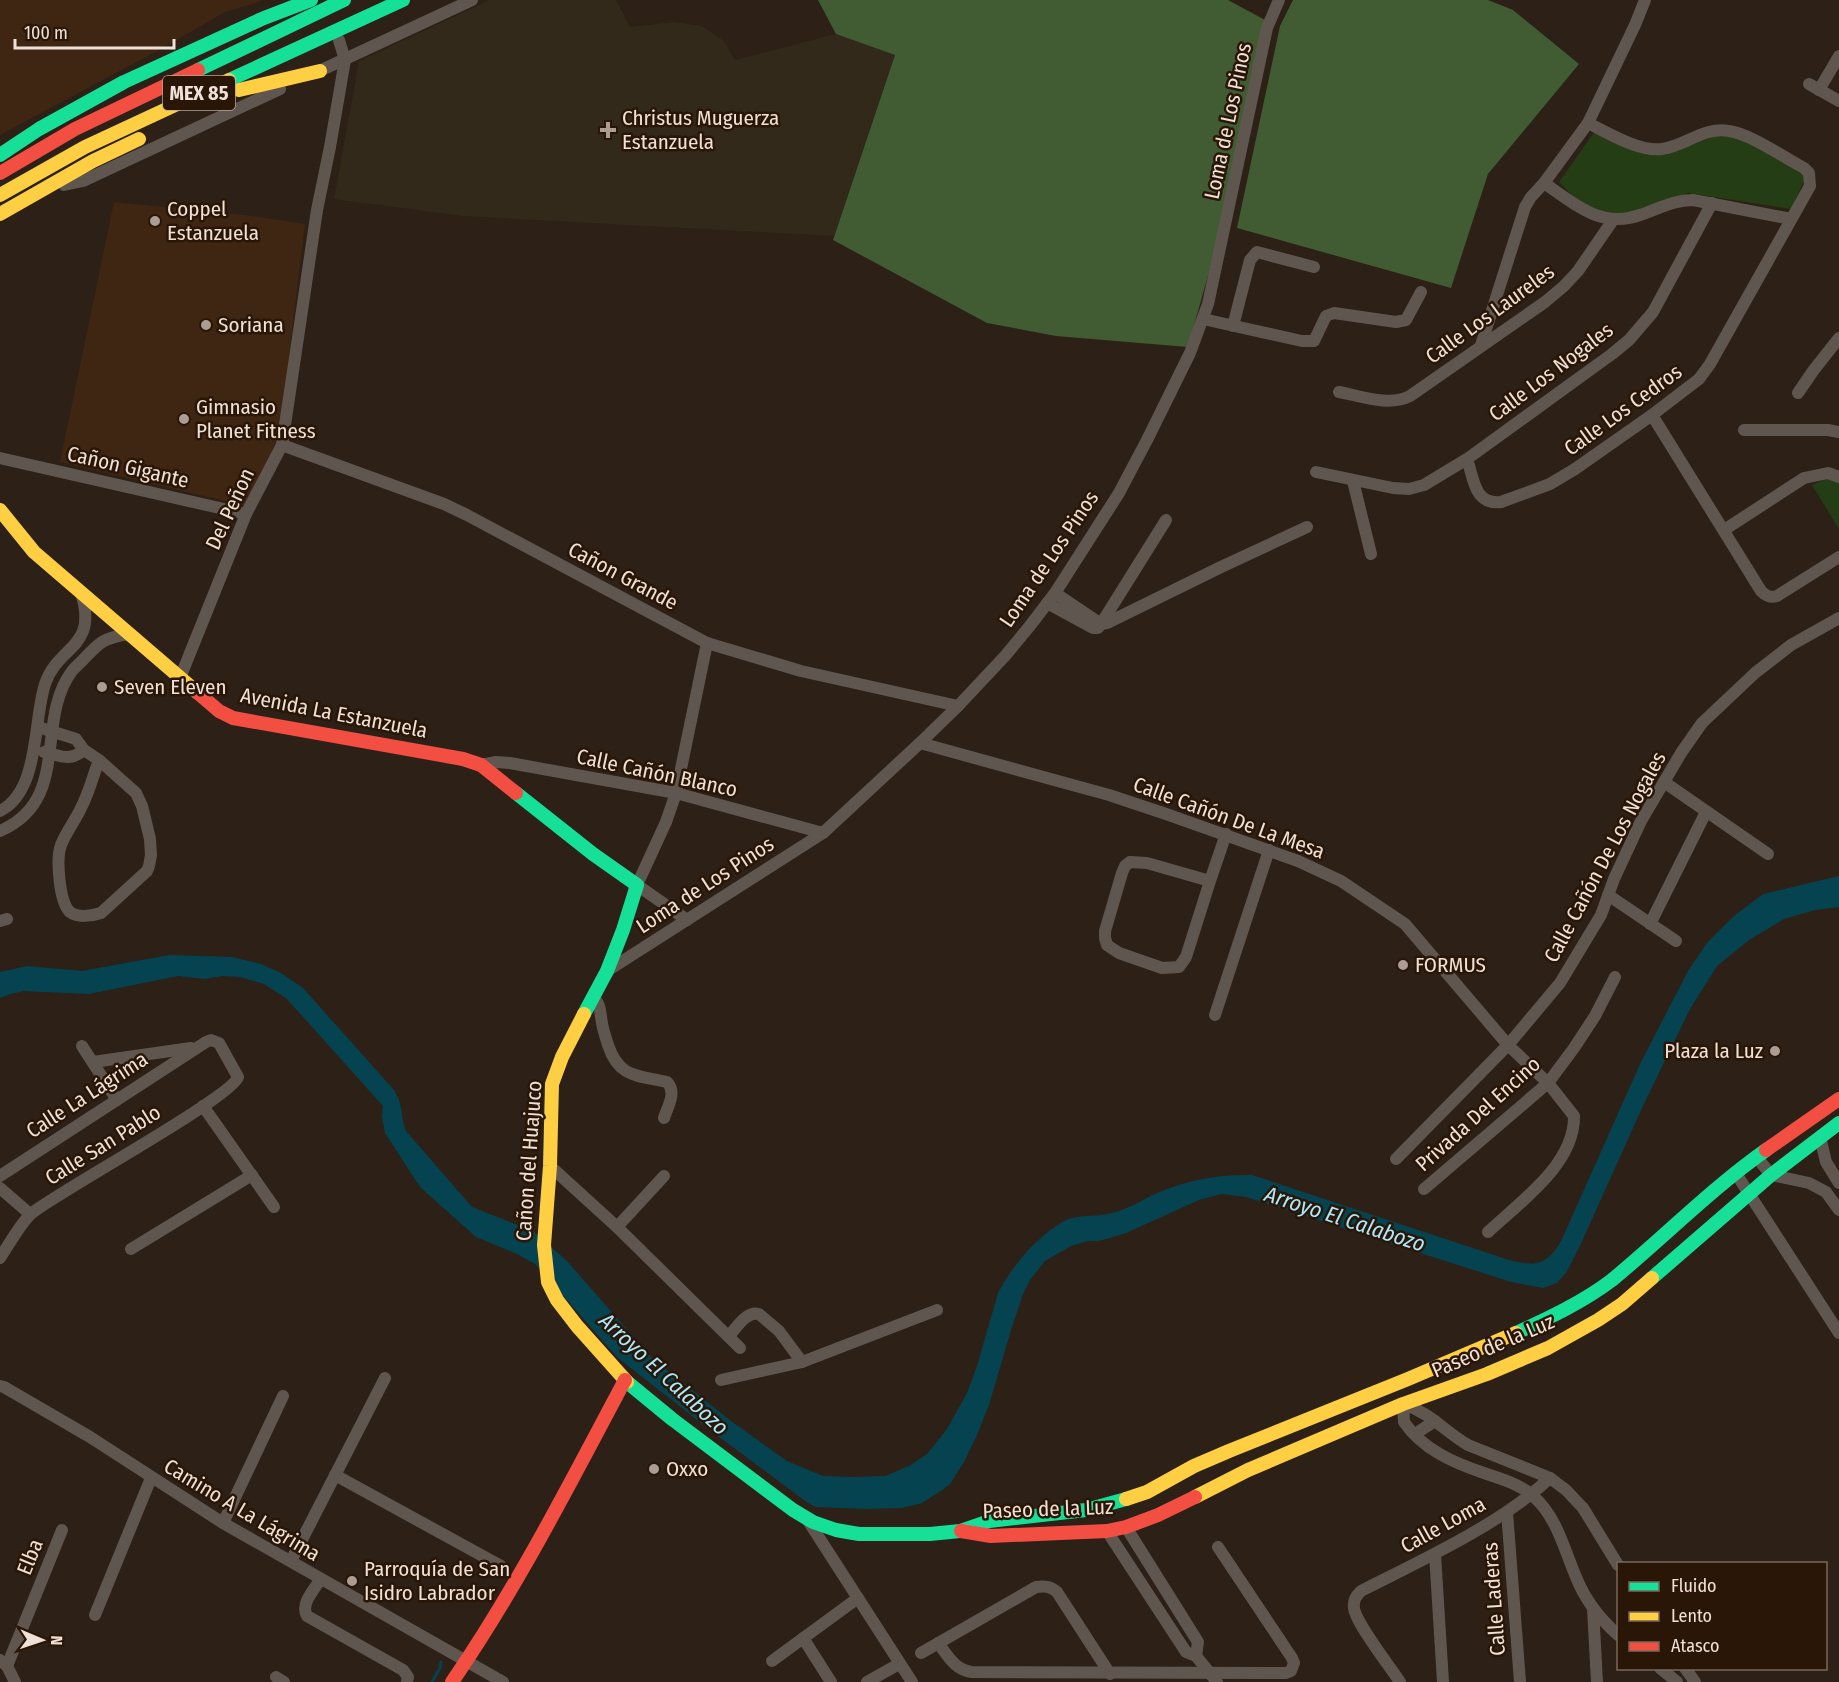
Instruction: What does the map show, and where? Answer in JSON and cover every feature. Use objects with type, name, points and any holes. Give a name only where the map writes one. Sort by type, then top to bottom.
[{"type":"main road","points":[[0,155],[39,129],[124,82],[264,18],[311,0]]},
{"type":"main road","name":"MEX 85","points":[[0,173],[75,129],[344,0]]},
{"type":"main road","name":"MEX 85","points":[[0,195],[85,147],[404,0]]},
{"type":"main road","points":[[194,111],[308,57],[339,40],[380,10]]},
{"type":"main road","points":[[239,90],[320,71]]},
{"type":"main road","points":[[0,142],[39,129]]},
{"type":"main road","points":[[0,214],[93,161],[154,131]]},
{"type":"main road","name":"Avenida La Estanzuela","points":[[0,510],[34,552],[219,711],[233,718],[261,724],[434,753],[481,765],[637,885]]},
{"type":"main road","name":"Cañon del Huajuco","points":[[637,885],[607,971],[562,1057],[552,1084],[550,1166],[544,1245],[548,1282],[557,1300],[625,1380],[719,1455],[806,1518],[836,1530],[859,1534],[906,1535],[960,1531]]},
{"type":"main road","name":"Paseo de la Luz","points":[[960,1531],[989,1521],[1086,1510],[1128,1499],[1147,1492],[1194,1466],[1487,1346],[1563,1311],[1610,1281],[1735,1172],[1839,1099]]},
{"type":"main road","name":"Paseo de la Luz","points":[[960,1531],[991,1536],[1107,1531],[1126,1527],[1158,1515],[1248,1470],[1403,1404],[1487,1374],[1548,1348],[1622,1304],[1771,1175],[1839,1123]]},
{"type":"main road","points":[[1631,1261],[1648,1282]]},
{"type":"main road","points":[[1264,1436],[1292,1433],[1310,1428],[1376,1404],[1392,1402],[1403,1404],[1406,1392],[1464,1364],[1487,1346]]},
{"type":"main road","points":[[452,1682],[468,1661],[515,1585],[625,1380]]},
{"type":"street","points":[[50,185],[74,184],[83,181],[472,0]]},
{"type":"street","name":"Loma de Los Pinos","points":[[607,971],[823,833],[958,706],[1016,644],[1051,598],[1119,493],[1190,353],[1203,319],[1268,28],[1279,0]]},
{"type":"street","points":[[1481,345],[1525,207],[1588,123],[1645,0]]},
{"type":"street","points":[[339,40],[345,60]]},
{"type":"street","points":[[1839,56],[1814,87],[1839,101]]},
{"type":"street","name":"Del Peñon","points":[[180,678],[246,514],[282,445],[317,210],[345,60]]},
{"type":"street","name":"Calle Los Cedros","points":[[1467,459],[1480,496],[1485,501],[1501,502],[1550,484],[1575,469],[1699,379],[1710,364],[1810,186],[1809,173],[1804,168],[1741,134],[1727,130],[1716,130],[1660,150],[1637,146],[1588,123]]},
{"type":"street","points":[[1544,183],[1600,218],[1623,219],[1639,216],[1680,200],[1693,200],[1791,219]]},
{"type":"street","name":"Calle Los Nogales","points":[[1316,472],[1353,481],[1409,489],[1424,485],[1467,459],[1629,340],[1653,312],[1712,203]]},
{"type":"street","name":"Calle Los Laureles","points":[[1339,392],[1387,401],[1402,400],[1417,392],[1545,302],[1564,286],[1578,271],[1613,219]]},
{"type":"street","points":[[1233,326],[1250,260],[1257,252],[1314,267]]},
{"type":"street","points":[[1203,319],[1302,341],[1314,341],[1326,316],[1334,313],[1396,322],[1406,320],[1421,292]]},
{"type":"street","points":[[1798,393],[1839,338]]},
{"type":"street","points":[[1652,415],[1761,591],[1769,597],[1777,596],[1839,557]]},
{"type":"street","points":[[1744,430],[1839,432]]},
{"type":"street","name":"Cañon Grande","points":[[282,445],[444,504],[707,643],[801,671],[958,706]]},
{"type":"street","name":"Cañon Gigante","points":[[0,458],[246,514]]},
{"type":"street","points":[[1724,530],[1804,478],[1828,473],[1839,477]]},
{"type":"street","points":[[1353,481],[1371,554]]},
{"type":"street","points":[[1101,624],[1166,520]]},
{"type":"street","points":[[1051,598],[1101,624],[1107,623],[1307,527]]},
{"type":"street","points":[[0,811],[16,798],[22,788],[34,750],[46,681],[86,627],[87,611],[82,595]]},
{"type":"street","name":"Calle Cañón De Los Nogales","points":[[1396,1158],[1508,1045],[1560,983],[1601,915],[1641,821],[1681,753],[1702,723],[1755,673],[1791,645],[1839,618]]},
{"type":"street","points":[[0,831],[23,818],[31,809],[43,786],[59,699],[72,671],[98,643],[111,637],[128,634]]},
{"type":"street","points":[[637,885],[666,822],[676,793],[707,643]]},
{"type":"street","points":[[38,727],[76,739],[84,750],[99,760],[136,793],[146,818],[151,847],[151,861],[147,871],[101,913],[76,915],[71,913],[64,902],[58,860],[60,846],[82,806],[99,760]]},
{"type":"street","name":"Calle Cañón De La Mesa","points":[[920,743],[1109,795],[1269,850],[1341,881],[1406,924],[1508,1045],[1548,1083],[1574,1116],[1572,1132],[1563,1155],[1552,1170],[1488,1232]]},
{"type":"street","points":[[34,750],[67,757],[75,757],[84,750]]},
{"type":"street","name":"Calle Cañón Blanco","points":[[481,765],[496,762],[510,763],[676,793],[823,833]]},
{"type":"street","points":[[1664,782],[1768,854]]},
{"type":"street","points":[[1650,924],[1706,812]]},
{"type":"street","points":[[1210,881],[1147,862],[1130,862],[1122,873],[1105,931],[1107,945],[1119,953],[1162,968],[1179,967],[1186,957],[1226,834]]},
{"type":"street","points":[[1215,1015],[1269,850]]},
{"type":"street","name":"Avenida La Estanzuela","points":[[637,885],[687,920]]},
{"type":"street","points":[[1608,895],[1676,942]]},
{"type":"street","name":"Privada Del Encino","points":[[1424,1189],[1548,1083],[1595,1016],[1615,976]]},
{"type":"street","points":[[593,997],[598,1002],[602,1025],[613,1058],[619,1067],[630,1073],[667,1082],[671,1086],[672,1092],[664,1118]]},
{"type":"street","name":"Calle La Lágrima","points":[[0,1176],[195,1047],[211,1040],[219,1043],[238,1077]]},
{"type":"street","points":[[82,1046],[117,1100]]},
{"type":"street","name":"Calle La Lágrima","points":[[93,1062],[195,1047]]},
{"type":"street","name":"Calle San Pablo","points":[[0,1258],[30,1214],[203,1106],[233,1084],[238,1077]]},
{"type":"street","points":[[203,1106],[274,1207]]},
{"type":"street","points":[[1820,1137],[1826,1162],[1839,1185],[1826,1192]]},
{"type":"street","points":[[1756,1156],[1771,1175],[1809,1183],[1826,1192],[1839,1210]]},
{"type":"street","points":[[550,1166],[740,1348]]},
{"type":"street","points":[[1735,1172],[1839,1333]]},
{"type":"street","points":[[131,1249],[252,1175]]},
{"type":"street","points":[[616,1227],[664,1176]]},
{"type":"street","points":[[0,1188],[30,1214]]},
{"type":"street","points":[[720,1380],[802,1362],[937,1310]]},
{"type":"street","points":[[729,1336],[749,1315],[756,1312],[779,1331],[802,1362]]},
{"type":"street","points":[[291,1561],[384,1378]]},
{"type":"street","name":"Camino A La Lágrima","points":[[0,1386],[90,1437],[223,1523],[503,1682]]},
{"type":"street","points":[[223,1523],[283,1396]]},
{"type":"street","points":[[1617,1563],[1583,1508],[1566,1490],[1550,1479],[1458,1440],[1425,1413],[1403,1404],[1404,1422],[1433,1450],[1456,1463],[1513,1484],[1532,1495],[1547,1511],[1554,1521],[1576,1579],[1593,1609],[1617,1634]]},
{"type":"street","points":[[1415,1434],[1435,1421]]},
{"type":"street","points":[[1456,1463],[1468,1445]]},
{"type":"street","points":[[336,1474],[501,1566]]},
{"type":"street","points":[[95,1615],[151,1478]]},
{"type":"street","name":"Calle Loma","points":[[1401,1682],[1356,1616],[1353,1602],[1356,1596],[1361,1591],[1435,1554],[1507,1512],[1550,1479]]},
{"type":"street","name":"Calle Laderas","points":[[1507,1512],[1520,1682]]},
{"type":"street","points":[[806,1518],[912,1682]]},
{"type":"street","points":[[1126,1527],[1198,1642],[1196,1656]]},
{"type":"street","name":"Elba","points":[[3,1663],[62,1530]]},
{"type":"street","points":[[1107,1531],[1186,1652],[1196,1656],[1214,1677]]},
{"type":"street","points":[[938,1643],[955,1666],[966,1671],[1214,1677],[1291,1671],[1294,1663],[1218,1547]]},
{"type":"street","points":[[1125,1559],[1141,1552]]},
{"type":"street","points":[[1435,1554],[1443,1682]]},
{"type":"street","points":[[321,1580],[304,1605],[307,1616],[403,1670],[408,1677],[407,1682]]},
{"type":"street","points":[[921,1653],[1036,1587],[1045,1586],[1057,1592],[1110,1674]]},
{"type":"street","points":[[772,1661],[858,1598]]},
{"type":"street","points":[[1593,1609],[1597,1682]]},
{"type":"street","points":[[803,1638],[831,1682]]},
{"type":"street","points":[[3,1663],[15,1682]]},
{"type":"street","points":[[867,1682],[899,1664]]},
{"type":"street","points":[[1663,1670],[1676,1678]]},
{"type":"shaded area","points":[[0,0],[265,0],[225,12],[0,135]]},
{"type":"shaded area","name":"Christus Muguerza Estanzuela","points":[[490,0],[616,0],[630,27],[674,22],[702,26],[724,41],[735,60],[836,34],[895,55],[834,236],[463,216],[334,199],[359,61]]},
{"type":"shaded area","points":[[114,202],[245,215],[305,224],[279,437],[246,506],[60,462]]},
{"type":"green space","points":[[818,0],[1228,0],[1265,20],[1209,272],[1188,347],[1056,336],[987,323],[833,240],[895,55],[836,34]]},
{"type":"green space","points":[[1293,0],[1488,0],[1513,10],[1579,64],[1488,174],[1451,288],[1237,228],[1280,26]]},
{"type":"green space","points":[[1595,131],[1634,150],[1666,155],[1722,133],[1740,138],[1806,177],[1791,209],[1688,193],[1629,213],[1604,213],[1579,202],[1559,182]]},
{"type":"green space","points":[[1826,479],[1839,482],[1839,529],[1812,485]]},
{"type":"water","name":"Arroyo El Calabozo","points":[[1839,876],[1839,907],[1815,910],[1784,919],[1749,940],[1717,966],[1690,1009],[1642,1108],[1579,1248],[1566,1273],[1557,1283],[1543,1288],[1511,1282],[1246,1197],[1222,1194],[1199,1200],[1126,1233],[1071,1246],[1045,1261],[1030,1280],[1023,1294],[989,1405],[964,1462],[950,1484],[941,1491],[922,1503],[902,1508],[816,1507],[808,1503],[618,1358],[535,1264],[476,1237],[420,1187],[385,1133],[382,1117],[383,1106],[286,998],[264,984],[240,977],[222,976],[205,979],[178,976],[89,994],[23,991],[0,998],[0,972],[27,966],[82,971],[169,955],[232,957],[261,964],[281,973],[303,988],[394,1090],[406,1131],[472,1207],[533,1231],[566,1260],[651,1357],[731,1421],[787,1461],[823,1476],[885,1476],[909,1466],[927,1454],[947,1429],[967,1393],[998,1293],[1034,1244],[1068,1219],[1118,1211],[1162,1191],[1195,1180],[1229,1175],[1252,1175],[1509,1260],[1534,1263],[1546,1259],[1562,1239],[1641,1062],[1688,971],[1707,943],[1734,916],[1763,894]]},
{"type":"waterway","points":[[432,1682],[441,1662]]},
{"type":"traffic: fast","points":[[0,155],[39,129],[124,82],[264,18],[311,0]]},
{"type":"traffic: fast","points":[[198,70],[344,0]]},
{"type":"traffic: fast","points":[[229,80],[403,0]]},
{"type":"traffic: fast","points":[[516,793],[593,854],[637,885],[607,971],[584,1014]]},
{"type":"traffic: fast","points":[[1652,1278],[1771,1175],[1839,1123]]},
{"type":"traffic: fast","points":[[1516,1333],[1578,1302],[1612,1280],[1707,1197],[1766,1150]]},
{"type":"traffic: fast","points":[[627,1382],[672,1419],[793,1510],[813,1522],[836,1530],[859,1534],[930,1534],[960,1531],[989,1521],[1086,1510],[1126,1499]]},
{"type":"traffic: slow","points":[[239,90],[320,71]]},
{"type":"traffic: slow","points":[[0,195],[85,147],[229,80]]},
{"type":"traffic: slow","points":[[0,214],[93,161],[139,139]]},
{"type":"traffic: slow","points":[[0,510],[34,552],[198,693]]},
{"type":"traffic: slow","points":[[584,1014],[562,1057],[552,1084],[550,1166],[544,1245],[548,1282],[557,1300],[577,1326],[627,1382]]},
{"type":"traffic: slow","points":[[1195,1497],[1248,1470],[1403,1404],[1487,1374],[1548,1348],[1622,1304],[1652,1278]]},
{"type":"traffic: slow","points":[[1126,1499],[1147,1492],[1194,1466],[1229,1451],[1516,1333]]},
{"type":"traffic: jam","points":[[0,173],[75,129],[198,70]]},
{"type":"traffic: jam","points":[[198,693],[219,711],[233,718],[463,759],[481,765],[516,793]]},
{"type":"traffic: jam","points":[[1766,1150],[1839,1099]]},
{"type":"traffic: jam","points":[[452,1682],[521,1571],[625,1380]]},
{"type":"traffic: jam","points":[[961,1531],[991,1536],[1107,1531],[1126,1527],[1158,1515],[1195,1497]]},
{"type":"place","name":"Christus Muguerza Estanzuela","points":[[608,130]]},
{"type":"place","name":"Coppel Estanzuela","points":[[155,221]]},
{"type":"place","name":"Soriana","points":[[206,325]]},
{"type":"place","name":"Gimnasio Planet Fitness","points":[[184,419]]},
{"type":"place","name":"Seven Eleven","points":[[102,687]]},
{"type":"place","name":"FORMUS","points":[[1403,965]]},
{"type":"place","name":"Plaza la Luz","points":[[1775,1051]]},
{"type":"place","name":"Oxxo","points":[[654,1469]]},
{"type":"place","name":"Parroquía de San Isidro Labrador","points":[[352,1581]]}]
